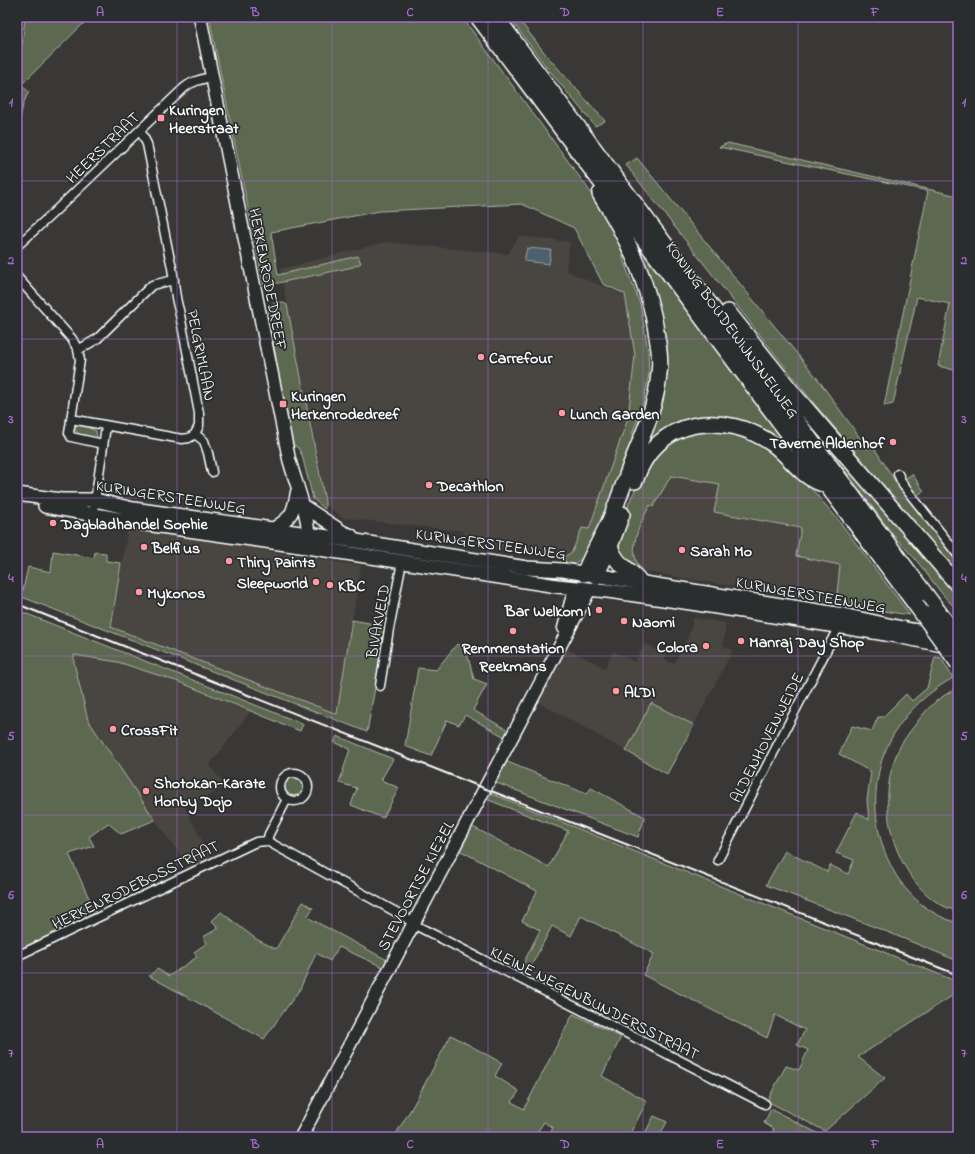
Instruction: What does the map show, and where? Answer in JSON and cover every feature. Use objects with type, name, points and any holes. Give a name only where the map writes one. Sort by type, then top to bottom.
[{"type":"highway","name":"KONING BOUDEWIJNSNELWEG","points":[[478,17],[958,663]]},
{"type":"highway","name":"KONING BOUDEWIJNSNELWEG","points":[[496,17],[958,638]]},
{"type":"highway","points":[[575,146],[583,168],[616,220],[632,250],[655,321],[660,371],[656,394],[647,423],[609,521],[590,580]]},
{"type":"highway","points":[[676,258],[689,264],[796,397],[958,585]]},
{"type":"highway","points":[[590,580],[610,546],[639,470],[647,456],[658,443],[671,434],[686,427],[707,422],[725,424],[746,429],[775,446],[813,481],[826,485]]},
{"type":"highway","points":[[610,546],[613,556],[619,563],[634,574],[641,583]]},
{"type":"main road","name":"HERKENRODEDREEF","points":[[200,17],[287,452],[309,534],[307,547]]},
{"type":"main road","points":[[273,529],[286,521],[293,511],[297,489]]},
{"type":"main road","name":"KURINGERSTEENWEG","points":[[17,494],[61,500],[95,500],[133,509],[356,541],[527,568],[563,570],[590,580],[691,603],[839,626],[958,648]]},
{"type":"main road","name":"KURINGERSTEENWEG","points":[[17,502],[60,508],[146,524],[576,588]]},
{"type":"main road","points":[[302,504],[343,532],[351,535],[356,541]]},
{"type":"main road","name":"KURINGERSTEENWEG","points":[[590,580],[641,583],[843,615],[911,630],[958,638]]},
{"type":"main road","name":"STEVOORTSE KIEZEL","points":[[558,649],[576,588],[590,580]]},
{"type":"main road","name":"STEVOORTSE KIEZEL","points":[[305,1136],[558,649],[590,580]]},
{"type":"street","name":"HEERSTRAAT","points":[[17,246],[188,85],[200,79],[212,77]]},
{"type":"street","name":"PELGRIMLAAN","points":[[140,130],[146,144],[172,265],[175,298],[180,310],[199,413],[199,426],[195,434]]},
{"type":"street","points":[[17,277],[72,339],[78,350],[80,360],[69,433],[71,437],[103,444]]},
{"type":"street","points":[[78,350],[97,339],[152,285],[174,280]]},
{"type":"street","points":[[71,419],[182,439],[189,438],[195,434],[204,441],[212,472]]},
{"type":"street","points":[[93,515],[106,426]]},
{"type":"street","points":[[898,474],[903,485],[958,555]]},
{"type":"street","name":"BIVAKVELD","points":[[380,686],[402,562]]},
{"type":"street","name":"ALDENHOVENWEIDE","points":[[718,860],[839,626]]},
{"type":"street","points":[[287,799],[269,834],[267,841],[405,917],[414,924]]},
{"type":"street","name":"HERKENRODEBOSSTRAAT","points":[[17,956],[256,842],[267,841]]},
{"type":"street","name":"KLEINE NEGENBUNDERSSTRAAT","points":[[414,924],[765,1104]]},
{"type":"shaded area","points":[[519,236],[570,242],[566,271],[631,298],[638,355],[632,419],[589,529],[582,528],[572,552],[564,557],[461,545],[463,531],[343,518],[327,506],[280,269],[385,242],[508,254]]},
{"type":"shaded area","points":[[671,476],[720,484],[715,512],[801,528],[796,556],[840,565],[836,604],[642,571],[635,559],[634,544],[644,516],[650,505],[653,507]]},
{"type":"shaded area","points":[[128,528],[256,547],[268,551],[361,566],[337,714],[111,627]]},
{"type":"shaded area","points":[[693,618],[726,623],[723,646],[733,650],[694,725],[651,703],[626,751],[538,702],[566,648],[605,668],[613,651],[635,662],[645,643],[666,654],[664,659],[674,664],[691,630]]},
{"type":"shaded area","points":[[74,655],[118,662],[179,682],[250,712],[209,766],[227,786],[185,808],[212,860],[191,870],[155,820],[88,720],[74,663]]},
{"type":"green space","points":[[25,17],[90,17],[21,85],[29,92],[23,107],[17,133],[17,70],[22,46]]},
{"type":"green space","points":[[209,17],[462,17],[587,187],[621,244],[624,262],[640,304],[648,350],[649,374],[643,404],[631,437],[635,439],[603,523],[585,556],[574,564],[566,563],[564,557],[572,552],[582,528],[589,529],[628,418],[635,355],[625,294],[603,284],[574,228],[522,204],[380,211],[271,232],[278,275],[358,256],[361,263],[353,267],[264,286]]},
{"type":"green space","points":[[509,17],[517,17],[547,56],[605,121],[595,126],[548,69]]},
{"type":"green space","points":[[728,143],[958,196],[958,371],[938,366],[950,304],[917,297],[893,404],[884,406],[928,191],[719,147]]},
{"type":"green space","points":[[637,158],[817,378],[868,449],[873,446],[897,484],[912,474],[924,491],[909,500],[913,506],[920,501],[958,550],[958,573],[812,401],[626,165]]},
{"type":"green space","points":[[630,236],[799,459],[715,420],[651,447],[647,442],[665,372],[666,347],[656,299]]},
{"type":"green space","points":[[282,302],[287,305],[325,501],[325,509],[313,499],[302,455],[298,448],[290,442],[268,310],[271,305]]},
{"type":"green space","points":[[80,424],[96,431],[97,437],[95,438],[78,434],[74,427],[75,425]]},
{"type":"green space","points":[[706,429],[742,433],[773,450],[803,479],[836,517],[910,615],[836,604],[840,565],[796,556],[801,528],[714,512],[720,484],[671,476],[653,507],[650,505],[638,531],[635,553],[636,561],[642,571],[636,570],[616,556],[619,528],[632,496],[652,460],[673,439]]},
{"type":"green space","points":[[837,449],[958,592],[958,611],[894,536],[832,453]]},
{"type":"green space","points":[[53,551],[94,558],[95,552],[106,553],[106,561],[121,563],[111,627],[337,714],[352,620],[386,626],[367,732],[17,595],[17,588],[23,590],[28,567],[51,572]]},
{"type":"green space","points":[[17,610],[303,724],[300,731],[179,682],[118,662],[74,655],[74,663],[88,720],[155,820],[121,834],[108,823],[89,837],[94,846],[69,854],[97,916],[17,954]]},
{"type":"green space","points":[[457,644],[466,650],[474,679],[487,684],[473,710],[509,731],[505,737],[465,715],[459,725],[447,720],[431,756],[405,746],[418,668],[436,670]]},
{"type":"green space","points":[[935,657],[941,658],[953,678],[933,691],[915,707],[906,716],[892,736],[879,772],[876,799],[878,826],[885,852],[896,875],[912,896],[933,912],[958,923],[958,961],[766,885],[785,851],[827,872],[830,865],[848,874],[854,860],[836,853],[857,812],[869,820],[867,800],[871,772],[839,754],[852,726],[872,731],[878,717],[883,717],[906,694],[912,701],[927,688]]},
{"type":"green space","points":[[958,688],[958,911],[936,902],[918,886],[909,873],[895,845],[888,814],[888,799],[892,768],[897,753],[907,735],[931,706]]},
{"type":"green space","points":[[651,703],[694,725],[667,774],[626,751]]},
{"type":"green space","points":[[337,736],[393,759],[381,780],[399,788],[383,818],[351,805],[357,788],[339,783],[350,749],[334,742]]},
{"type":"green space","points":[[505,761],[587,794],[591,788],[645,817],[638,837],[494,782]]},
{"type":"green space","points":[[294,776],[302,779],[305,787],[302,795],[294,798],[286,795],[283,787],[286,779]]},
{"type":"green space","points":[[490,793],[958,982],[958,992],[858,1057],[885,1078],[825,1131],[767,1101],[786,1066],[799,1070],[808,1050],[797,1045],[805,1030],[775,1015],[767,1038],[643,975],[654,954],[581,916],[571,936],[552,926],[525,978],[518,974],[540,930],[522,921],[537,891],[459,850],[471,826],[549,867],[568,831],[486,799]]},
{"type":"green space","points":[[303,902],[313,908],[307,917],[387,960],[383,967],[339,947],[330,961],[316,953],[300,989],[264,1039],[149,976],[157,969],[169,976],[197,957],[194,952],[207,943],[203,937],[219,928],[212,921],[221,912],[256,939],[276,949]]},
{"type":"green space","points":[[573,1014],[621,1037],[602,1076],[647,1101],[631,1132],[641,1137],[548,1137],[553,1128],[544,1122],[534,1137],[394,1137],[414,1104],[451,1035],[502,1063],[495,1076],[519,1091],[512,1102],[524,1109]]},
{"type":"green space","points":[[771,1109],[821,1135],[818,1137],[769,1137],[774,1129],[764,1123]]},
{"type":"green space","points":[[654,1116],[667,1122],[661,1133],[669,1137],[643,1137]]},
{"type":"water","points":[[527,248],[551,250],[549,264],[524,261]]},
{"type":"railway","points":[[17,604],[958,975]]},
{"type":"place","name":"Kuringen Heerstraat","points":[[161,118]]},
{"type":"place","name":"Carrefour","points":[[481,357]]},
{"type":"place","name":"Kuringen Herkenrodedreef","points":[[283,404]]},
{"type":"place","name":"Lunch Garden","points":[[562,413]]},
{"type":"place","name":"Taverne Aldenhof","points":[[893,442]]},
{"type":"place","name":"Decathlon","points":[[429,485]]},
{"type":"place","name":"Dagbladhandel Sophie","points":[[53,523]]},
{"type":"place","name":"Belfius","points":[[144,547]]},
{"type":"place","name":"Sarah Mo","points":[[682,550]]},
{"type":"place","name":"Thiry Paints","points":[[229,561]]},
{"type":"place","name":"Sleepworld","points":[[316,582]]},
{"type":"place","name":"KBC","points":[[330,585]]},
{"type":"place","name":"Mykonos","points":[[139,592]]},
{"type":"place","name":"Bar Welkom I","points":[[599,610]]},
{"type":"place","name":"Naomi","points":[[624,621]]},
{"type":"place","name":"Remmenstation Reekmans","points":[[513,631]]},
{"type":"place","name":"Manraj Day Shop","points":[[741,641]]},
{"type":"place","name":"Colora","points":[[706,646]]},
{"type":"place","name":"ALDI","points":[[616,691]]},
{"type":"place","name":"CrossFit","points":[[113,729]]},
{"type":"place","name":"Shotokan-Karate Honby Dojo","points":[[146,791]]}]
